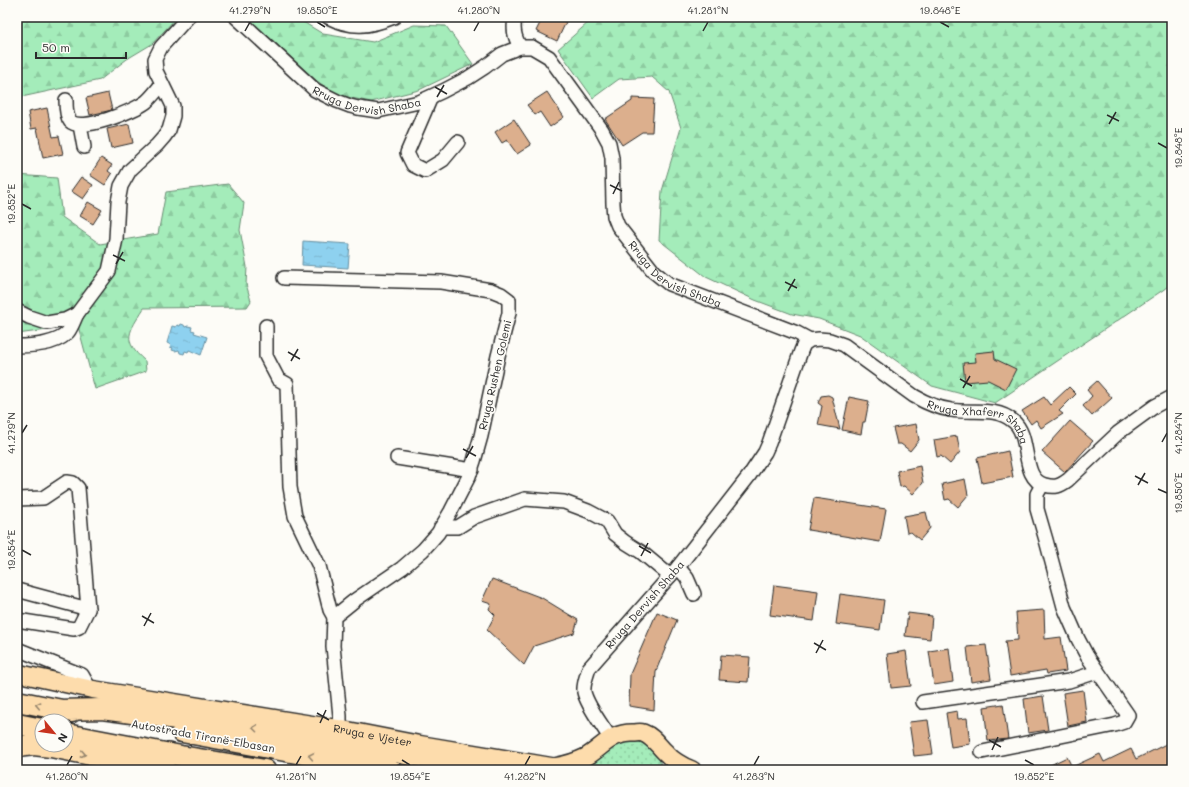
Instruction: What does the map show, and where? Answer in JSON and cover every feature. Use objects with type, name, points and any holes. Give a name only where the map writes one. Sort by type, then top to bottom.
[{"type":"highway","name":"Autostrada Tiranë-Elbasan","points":[[17,701],[59,710],[390,770]]},
{"type":"highway","points":[[59,710],[102,709],[255,728],[340,741],[486,770]]},
{"type":"highway","points":[[17,724],[34,727]]},
{"type":"highway","name":"Autostrada Tiranë-Elbasan","points":[[74,735],[181,756],[265,770]]},
{"type":"highway","points":[[74,736],[199,770]]},
{"type":"highway","points":[[17,747],[43,746],[165,770]]},
{"type":"main road","name":"Rruga e Vjeter","points":[[17,673],[90,689],[340,729],[417,744],[554,767],[570,765],[587,756],[610,738],[626,732],[641,733],[650,737],[659,744],[676,762],[692,770]]},
{"type":"main road","points":[[666,753],[668,770]]},
{"type":"street","points":[[17,346],[30,346],[46,343],[60,338],[68,332],[77,314],[109,271],[116,239],[118,202],[121,186],[130,170],[158,146],[169,130],[173,116],[173,106],[156,71],[155,59],[161,47],[188,17]]},
{"type":"street","name":"Rruga Dervish Shaba","points":[[236,17],[315,90],[337,101],[358,108],[378,111],[419,102],[468,78],[502,54],[520,47],[532,47],[549,57],[610,143],[614,216],[618,226],[654,272],[669,284],[797,333],[810,340],[804,344],[801,351],[765,452],[749,476],[674,572],[589,668],[585,679],[584,691],[588,703],[610,738]]},
{"type":"street","points":[[328,17],[338,22],[358,26],[384,21],[394,17]]},
{"type":"street","points":[[515,17],[515,38],[520,47]]},
{"type":"street","points":[[66,100],[70,121],[77,125],[98,123],[134,110],[147,101],[162,84]]},
{"type":"street","points":[[431,97],[407,153],[413,165],[425,171],[443,160],[458,142]]},
{"type":"street","points":[[80,125],[84,147]]},
{"type":"street","name":"Rruga Rushen Golemi","points":[[284,278],[442,282],[491,290],[501,294],[508,300],[509,313],[481,436],[472,470],[460,494],[438,533],[423,550],[402,568],[355,600],[334,618]]},
{"type":"street","points":[[17,311],[47,323],[65,320],[77,314]]},
{"type":"street","points":[[266,326],[266,356],[278,379],[287,384],[290,487],[295,516],[319,566],[330,610],[334,618],[333,646],[340,729]]},
{"type":"street","name":"Rruga Xhaferr Shaba","points":[[810,340],[830,340],[844,346],[926,403],[952,410],[996,412],[1013,421],[1020,429],[1031,473],[1036,481],[1042,485]]},
{"type":"street","points":[[982,752],[1115,725],[1124,722],[1128,715],[1087,656],[1064,607],[1037,509],[1038,494],[1042,485],[1051,487],[1060,486],[1118,433],[1155,406],[1172,397]]},
{"type":"street","points":[[397,458],[472,470]]},
{"type":"street","points":[[17,498],[43,498],[67,482],[74,483],[78,488],[88,609],[79,627],[74,629],[17,620]]},
{"type":"street","points":[[441,527],[458,527],[474,517],[525,499],[564,502],[588,511],[606,521],[616,534],[625,542],[686,578],[694,594]]},
{"type":"street","points":[[17,582],[17,586]]},
{"type":"street","points":[[17,590],[88,609]]},
{"type":"street","points":[[17,649],[82,675],[90,689]]},
{"type":"street","points":[[923,702],[1069,680],[1097,672]]},
{"type":"green space","points":[[17,17],[177,17],[152,44],[127,59],[100,80],[17,98]]},
{"type":"green space","points":[[247,17],[295,17],[323,34],[373,42],[414,25],[446,26],[473,64],[419,90],[371,102],[337,95],[317,81]]},
{"type":"green space","points":[[591,17],[1172,17],[1172,283],[995,403],[932,386],[860,335],[819,319],[792,314],[755,300],[706,277],[659,240],[662,191],[681,128],[669,92],[652,77],[619,79],[593,98],[558,49],[589,22]]},
{"type":"green space","points":[[17,175],[57,178],[62,217],[100,244],[158,234],[166,192],[228,184],[244,203],[240,230],[247,267],[246,284],[251,301],[247,307],[144,308],[131,330],[130,341],[137,354],[145,361],[146,371],[95,389],[78,326],[17,334]]},
{"type":"green space","points":[[637,738],[652,747],[659,758],[662,770],[580,770],[599,759],[616,744]]},
{"type":"water","points":[[303,241],[350,244],[348,268],[302,265]]},
{"type":"water","points":[[181,324],[185,327],[192,327],[191,330],[195,331],[194,333],[207,337],[201,355],[189,350],[188,352],[185,351],[184,354],[180,353],[179,350],[172,350],[173,348],[170,347],[171,345],[167,343],[172,326],[176,327],[177,325],[180,326]]},
{"type":"building","points":[[543,17],[556,17],[566,22],[557,41],[536,31]]},
{"type":"building","points":[[547,92],[564,117],[550,127],[540,112],[535,115],[527,105]]},
{"type":"building","points":[[108,93],[112,110],[90,115],[86,98]]},
{"type":"building","points":[[632,98],[654,99],[652,132],[642,132],[622,145],[605,119],[632,101]]},
{"type":"building","points":[[47,108],[53,137],[59,136],[63,154],[43,158],[37,128],[31,129],[28,112]]},
{"type":"building","points":[[514,119],[531,145],[517,154],[507,140],[502,143],[495,132]]},
{"type":"building","points":[[129,124],[133,143],[111,148],[107,129]]},
{"type":"building","points":[[101,158],[112,165],[108,171],[112,174],[105,185],[90,175]]},
{"type":"building","points":[[81,177],[93,185],[83,199],[71,191]]},
{"type":"building","points":[[88,202],[102,210],[93,224],[80,216]]},
{"type":"building","points":[[994,351],[995,359],[1016,369],[1006,389],[988,380],[965,382],[963,363],[976,362],[975,353]]},
{"type":"building","points":[[1097,381],[1112,398],[1092,416],[1083,406],[1092,396],[1087,390]]},
{"type":"building","points":[[1069,387],[1076,394],[1059,411],[1063,414],[1041,428],[1036,420],[1031,424],[1022,411],[1044,397],[1050,405]]},
{"type":"building","points":[[828,395],[832,397],[840,429],[818,425],[822,406],[818,403],[821,396]]},
{"type":"building","points":[[849,397],[869,401],[861,434],[842,430]]},
{"type":"building","points":[[1070,421],[1093,441],[1065,472],[1042,452]]},
{"type":"building","points":[[916,424],[919,440],[910,451],[901,444],[897,444],[893,428]]},
{"type":"building","points":[[957,436],[960,452],[950,464],[941,456],[937,457],[934,440]]},
{"type":"building","points":[[1008,451],[1013,477],[982,483],[977,458]]},
{"type":"building","points":[[920,466],[923,483],[913,494],[904,486],[900,487],[897,471]]},
{"type":"building","points":[[965,479],[968,495],[958,507],[949,499],[945,500],[942,484]]},
{"type":"building","points":[[814,498],[886,509],[880,542],[808,530]]},
{"type":"building","points":[[926,512],[930,528],[920,540],[911,532],[907,533],[904,516]]},
{"type":"building","points":[[492,579],[542,598],[578,620],[574,633],[534,646],[524,665],[487,630],[495,615],[489,609],[491,604],[482,601]]},
{"type":"building","points":[[774,585],[818,591],[814,621],[770,615]]},
{"type":"building","points":[[840,594],[884,600],[880,630],[836,624]]},
{"type":"building","points":[[1044,610],[1045,639],[1061,637],[1066,671],[1047,674],[1046,670],[1010,676],[1005,641],[1018,640],[1016,612]]},
{"type":"building","points":[[657,612],[677,620],[656,671],[654,710],[629,706],[630,674]]},
{"type":"building","points":[[908,613],[932,616],[930,639],[905,636]]},
{"type":"building","points":[[986,645],[991,679],[971,682],[967,647]]},
{"type":"building","points":[[949,648],[953,682],[934,685],[929,651]]},
{"type":"building","points":[[906,651],[911,686],[891,688],[887,654]]},
{"type":"building","points":[[721,655],[750,657],[748,682],[719,680]]},
{"type":"building","points":[[1083,690],[1087,722],[1068,726],[1063,693]]},
{"type":"building","points":[[1043,696],[1048,730],[1028,733],[1024,699]]},
{"type":"building","points":[[1003,704],[1008,739],[988,741],[984,707]]},
{"type":"building","points":[[957,711],[958,719],[967,718],[970,744],[951,747],[946,713]]},
{"type":"building","points":[[928,720],[933,754],[914,756],[909,722]]},
{"type":"building","points":[[1172,741],[1172,770],[1040,770],[1067,757],[1072,767],[1100,754],[1104,762],[1131,749],[1136,759]]}]
